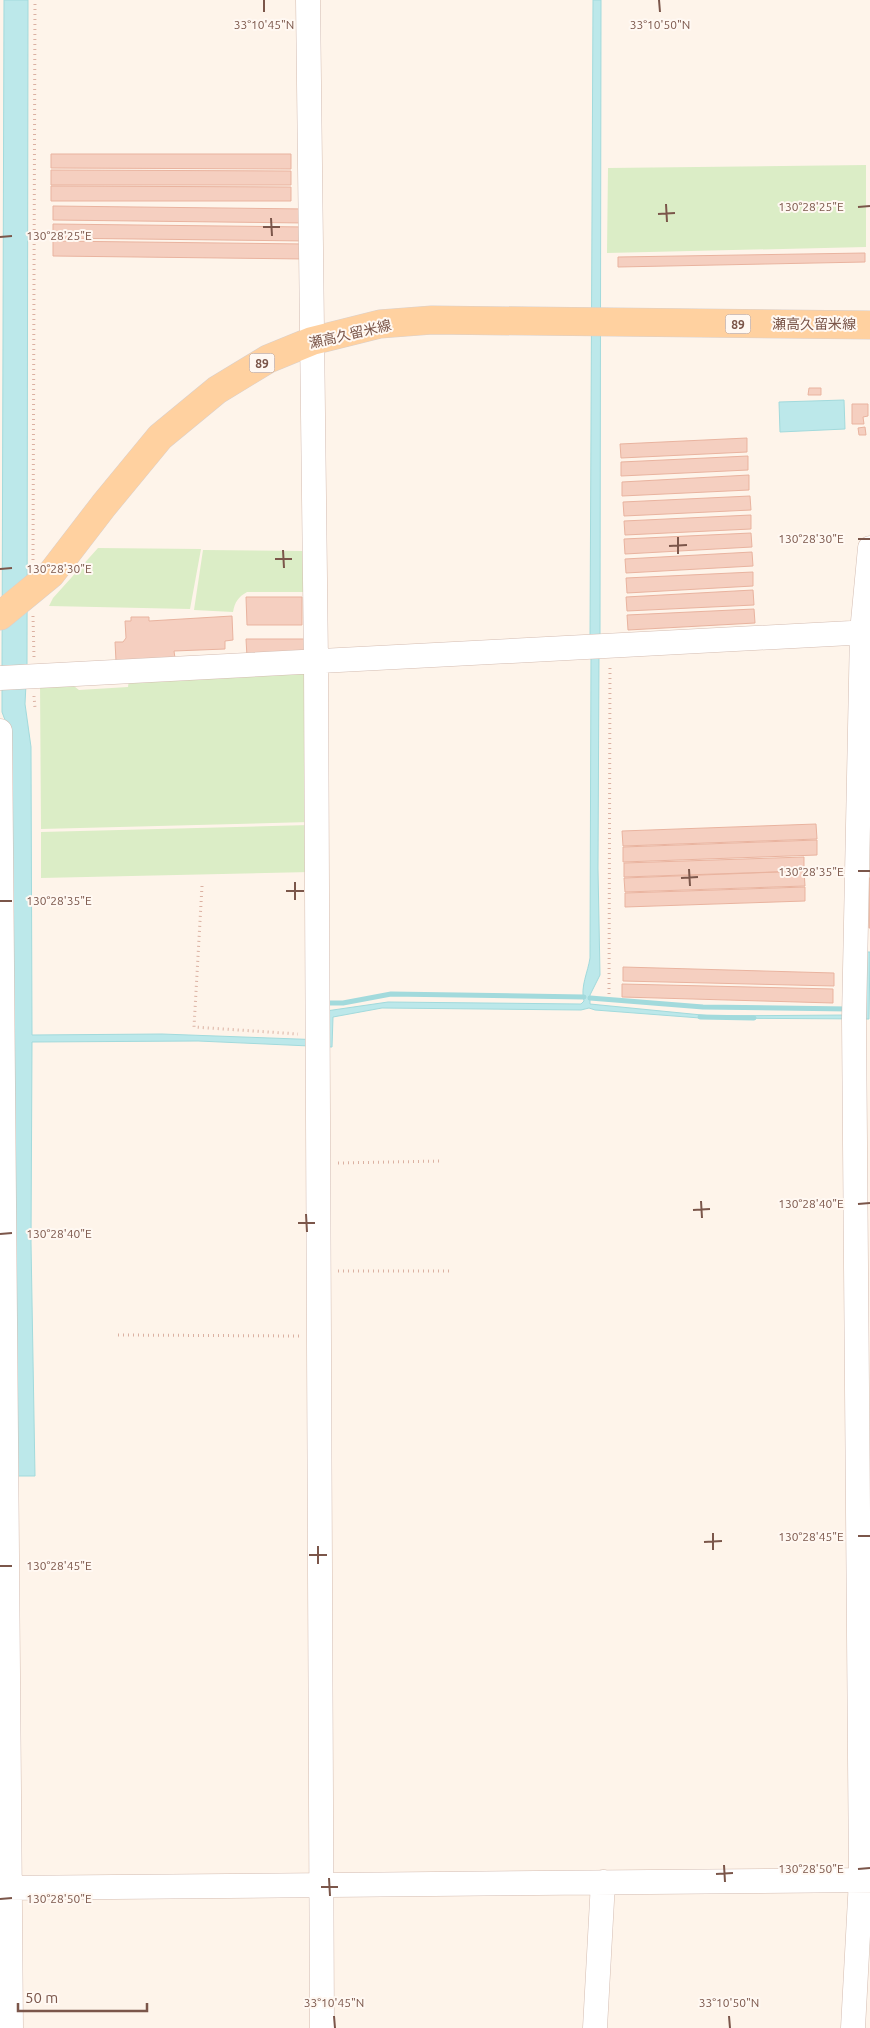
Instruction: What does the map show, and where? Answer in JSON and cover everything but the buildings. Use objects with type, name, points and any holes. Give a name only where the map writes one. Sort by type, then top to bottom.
[{"type":"main road","name":"瀬高久留米線","points":[[0,616],[51,574],[104,505],[160,438],[217,390],[268,360],[312,341],[380,324],[432,320],[870,325]]},
{"type":"street","points":[[308,0],[316,662],[322,2028]]},
{"type":"street","points":[[853,2028],[865,1880],[854,1019],[870,548]]},
{"type":"street","points":[[0,678],[866,632]]},
{"type":"street","points":[[0,731],[5,1888],[11,2028]]},
{"type":"street","points":[[5,1888],[865,1880]]},
{"type":"street","points":[[595,2028],[603,1882]]},
{"type":"path","points":[[35,0],[32,590],[35,708]]},
{"type":"path","points":[[599,646],[609,994]]},
{"type":"path","points":[[202,886],[194,1027],[318,1035]]},
{"type":"path","points":[[318,1164],[442,1161]]},
{"type":"path","points":[[318,1270],[450,1271]]},
{"type":"path","points":[[118,1336],[319,1336]]},
{"type":"green space","points":[[866,165],[866,247],[607,253],[608,168]]},
{"type":"green space","points":[[98,548],[201,549],[190,609],[49,606],[53,598]]},
{"type":"green space","points":[[203,550],[304,551],[305,592],[247,592],[237,600],[233,612],[194,610]]},
{"type":"green space","points":[[309,670],[310,822],[41,829],[40,682],[70,683],[79,690],[128,687],[129,679]]},
{"type":"green space","points":[[309,825],[311,872],[41,878],[41,832]]},
{"type":"water","points":[[4,0],[28,0],[27,669],[2,671]]},
{"type":"water","points":[[593,0],[601,0],[600,640],[590,640]]},
{"type":"water","points":[[844,400],[845,429],[780,432],[779,402]]},
{"type":"water","points":[[591,654],[599,654],[598,869],[600,975],[590,995],[590,1004],[712,1016],[847,1015],[867,952],[870,952],[869,1019],[700,1018],[589,1008],[581,1010],[382,1008],[333,1017],[332,1047],[198,1041],[32,1042],[31,1242],[35,1476],[14,1476],[8,728],[2,712],[2,687],[26,684],[25,704],[31,747],[32,1035],[162,1034],[324,1040],[326,1011],[388,1002],[581,1004],[584,1001],[584,985],[590,958]]},
{"type":"waterway","points":[[327,998],[327,1003],[343,1003],[391,994],[584,997]]},
{"type":"waterway","points":[[590,998],[703,1007],[848,1009]]},
{"type":"waterway","points":[[700,1017],[754,1018]]}]
